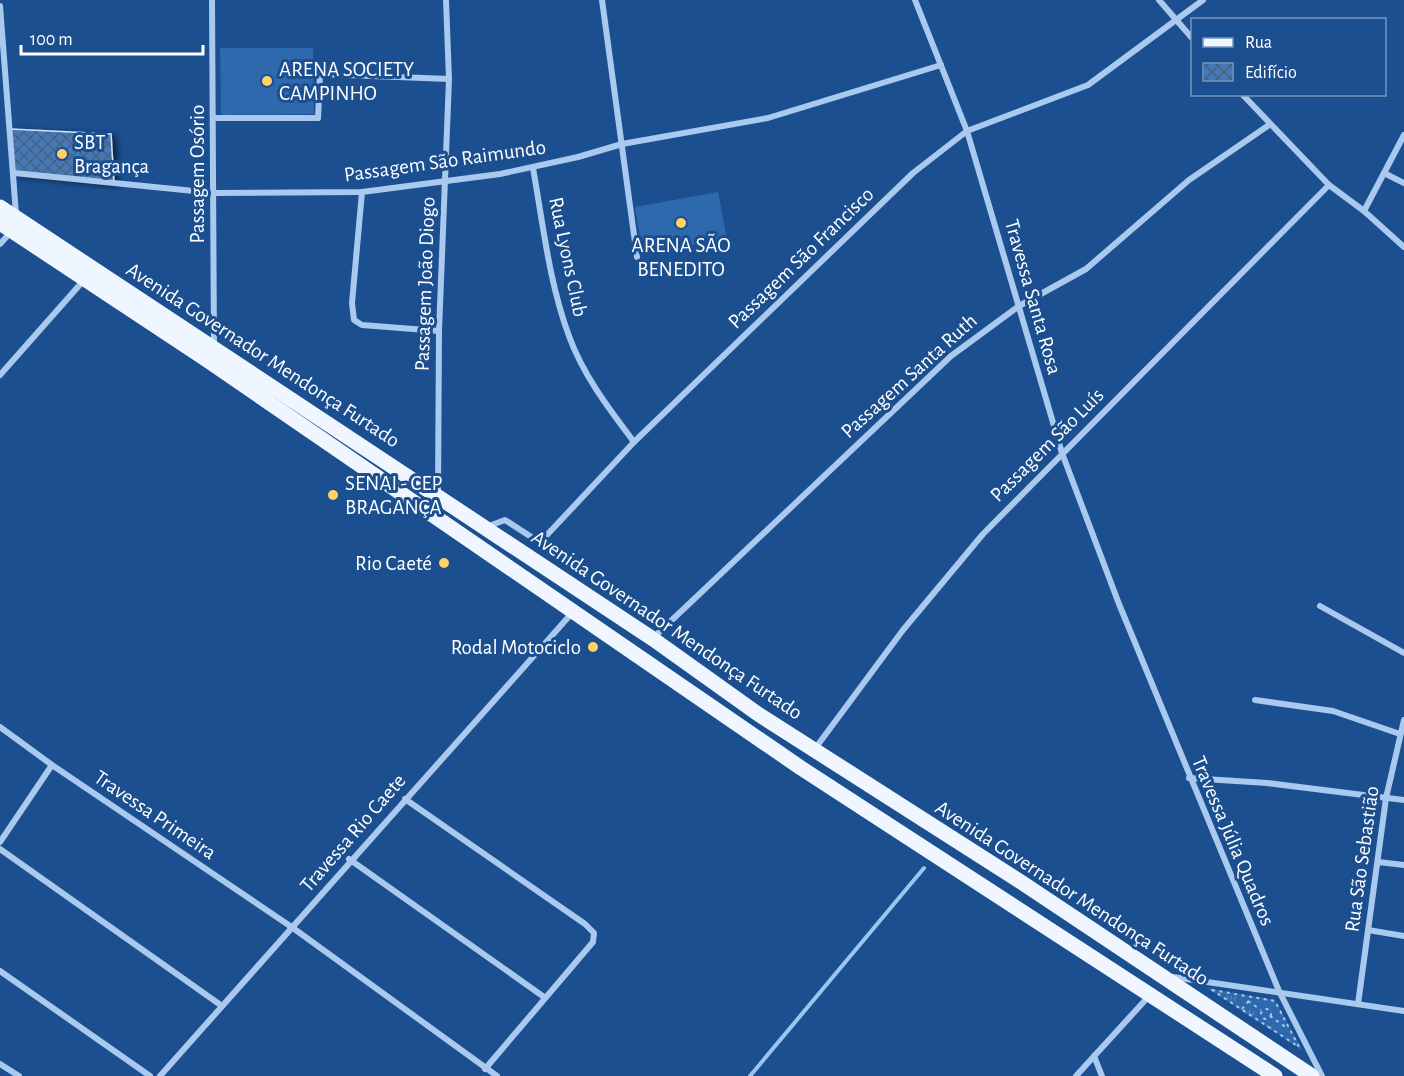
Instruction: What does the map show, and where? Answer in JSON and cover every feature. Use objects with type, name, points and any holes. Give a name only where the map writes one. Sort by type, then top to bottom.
[{"type":"main road","name":"Avenida Governador Mendonça Furtado","points":[[0,207],[10,224],[85,279],[525,577],[572,613],[690,690],[829,786],[1151,993],[1275,1076]]},
{"type":"main road","name":"Avenida Governador Mendonça Furtado","points":[[10,224],[214,348],[653,639],[758,714],[1163,976],[1312,1076]]},
{"type":"street","name":"Passagem Osório","points":[[212,0],[214,348]]},
{"type":"street","name":"Passagem João Diogo","points":[[438,496],[439,331],[449,79],[446,0]]},
{"type":"street","points":[[602,0],[637,257]]},
{"type":"street","name":"Travessa Santa Rosa","points":[[915,0],[967,131],[1062,453],[1119,604]]},
{"type":"street","points":[[1159,0],[1191,37]]},
{"type":"street","name":"Passagem São Francisco","points":[[485,528],[505,520],[532,538],[541,539],[634,442],[885,200],[967,131],[1088,85],[1203,0]]},
{"type":"street","points":[[0,6],[14,173],[10,224],[0,244]]},
{"type":"street","name":"Passagem São Raimundo","points":[[14,173],[214,193],[362,192],[533,168],[622,144],[768,118],[941,65]]},
{"type":"street","points":[[214,118],[318,118],[320,74],[449,79]]},
{"type":"street","points":[[1244,96],[1329,186],[1364,211],[1404,247]]},
{"type":"street","name":"Passagem Santa Ruth","points":[[653,639],[920,382],[980,332],[1019,306],[1086,269],[1189,180],[1269,125]]},
{"type":"street","points":[[1364,211],[1404,135]]},
{"type":"street","name":"Rua Lyons Club","points":[[533,168],[554,288],[569,337],[594,387],[634,442]]},
{"type":"street","points":[[1384,173],[1404,183]]},
{"type":"street","name":"Passagem São Luís","points":[[814,750],[881,659],[944,580],[998,518],[1329,186]]},
{"type":"street","points":[[362,192],[352,303],[354,321],[362,325],[439,331]]},
{"type":"street","points":[[0,375],[85,279]]},
{"type":"street","name":"Travessa Júlia Quadros","points":[[1119,604],[1279,991],[1322,1076]]},
{"type":"street","points":[[1320,606],[1404,653]]},
{"type":"street","name":"Travessa Rio Caete","points":[[160,1076],[293,928],[350,859],[572,613]]},
{"type":"street","points":[[1255,700],[1333,711],[1400,734]]},
{"type":"street","name":"Rua São Sebastião","points":[[1358,1004],[1386,798],[1404,720]]},
{"type":"street","name":"Travessa Primeira","points":[[0,727],[52,765],[293,928],[497,1076]]},
{"type":"street","points":[[0,842],[52,765]]},
{"type":"street","points":[[1189,778],[1267,783],[1404,800]]},
{"type":"street","points":[[405,799],[593,930],[593,942],[485,1068]]},
{"type":"street","points":[[0,849],[222,1005]]},
{"type":"street","points":[[350,859],[544,997]]},
{"type":"street","points":[[1378,862],[1404,865]]},
{"type":"street","points":[[1368,930],[1404,936]]},
{"type":"street","points":[[0,971],[150,1076]]},
{"type":"street","points":[[1163,976],[1279,991],[1404,1011]]},
{"type":"street","points":[[1076,1076],[1151,993]]},
{"type":"street","points":[[1094,1056],[1102,1076]]},
{"type":"street","points":[[0,1064],[20,1076]]},
{"type":"path","points":[[1212,990],[1252,997],[1275,1001],[1299,1047],[1212,990]]},
{"type":"path","points":[[1241,1009],[1252,997]]},
{"type":"path","points":[[1248,1001],[1262,1011]]},
{"type":"path","points":[[1262,1011],[1268,1009],[1275,1001]]},
{"type":"path","points":[[1268,1009],[1270,1016],[1290,1030]]},
{"type":"path","points":[[1259,1021],[1262,1011]]},
{"type":"path","points":[[1262,1017],[1270,1016]]},
{"type":"green space","name":"ARENA SOCIETY CAMPINHO","points":[[220,48],[313,48],[314,114],[221,115]]},
{"type":"green space","name":"ARENA SÃO BENEDITO","points":[[718,192],[727,239],[643,254],[635,207]]},
{"type":"green space","points":[[1207,988],[1275,1000],[1303,1051]]},
{"type":"building","name":"SBT Bragança","points":[[10,129],[111,134],[114,184],[14,173]]},
{"type":"waterway","points":[[750,1076],[924,868]]},
{"type":"place","name":"ARENA SOCIETY CAMPINHO","points":[[267,81]]},
{"type":"place","name":"SBT Bragança","points":[[62,154]]},
{"type":"place","name":"ARENA SÃO BENEDITO","points":[[681,223]]},
{"type":"place","name":"SENAI - CEP BRAGANÇA","points":[[333,495]]},
{"type":"place","name":"Rio Caeté","points":[[444,563]]},
{"type":"place","name":"Rodal Motociclo","points":[[593,647]]}]
